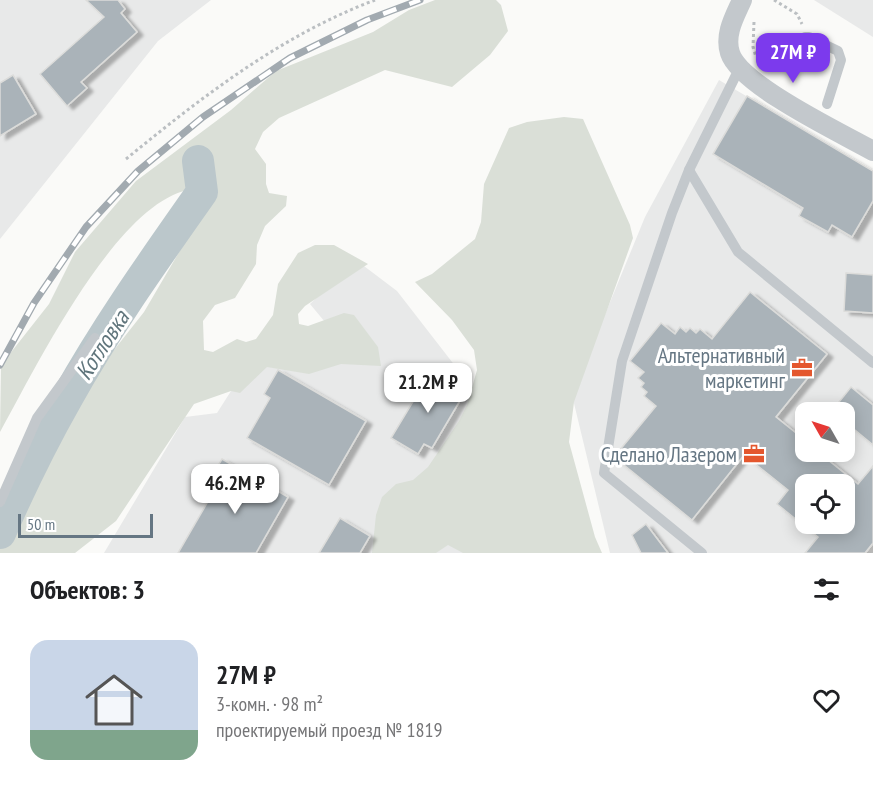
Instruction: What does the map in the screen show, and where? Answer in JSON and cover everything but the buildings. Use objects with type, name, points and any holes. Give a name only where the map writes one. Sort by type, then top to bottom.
[{"type":"street","points":[[742,0],[729,31],[728,45],[730,55],[740,69],[775,96],[873,151]]},
{"type":"lane","points":[[791,65],[804,37],[809,37],[838,51],[840,56],[826,104]]},
{"type":"lane","points":[[702,553],[604,473],[622,361],[672,213],[689,170],[740,69]]},
{"type":"lane","points":[[689,170],[738,252],[873,363]]},
{"type":"lane","points":[[0,502],[37,418],[95,338]]},
{"type":"path","points":[[126,159],[193,104],[282,45],[375,0]]},
{"type":"path","points":[[774,0],[800,18],[804,37]]},
{"type":"shaded area","points":[[0,0],[211,0],[158,41],[0,239]]},
{"type":"shaded area","points":[[435,0],[496,0],[501,5],[508,31],[490,55],[452,87],[385,70],[279,118],[263,132],[255,149],[266,164],[266,184],[269,193],[287,196],[286,206],[265,226],[257,245],[256,264],[235,298],[215,305],[203,321],[204,350],[213,352],[237,339],[246,342],[256,339],[273,315],[278,284],[298,253],[315,245],[334,245],[368,264],[305,306],[298,314],[299,324],[308,326],[344,313],[354,315],[378,347],[381,366],[341,364],[309,374],[267,367],[240,393],[231,391],[194,404],[116,521],[75,553],[0,553],[0,537],[35,450],[144,312],[202,213],[188,190],[160,202],[133,225],[80,293],[0,432],[1,365],[49,304],[75,252],[136,181],[231,110],[276,71],[373,32],[409,10]]},
{"type":"shaded area","points":[[814,0],[873,0],[873,37]]},
{"type":"shaded area","points":[[719,80],[873,171],[873,543],[865,553],[610,553],[572,395],[645,217]]},
{"type":"shaded area","points":[[564,117],[583,119],[630,225],[633,238],[574,402],[569,442],[595,537],[602,553],[463,553],[448,545],[436,553],[372,553],[376,515],[382,497],[396,484],[413,480],[428,467],[459,421],[467,405],[477,370],[474,350],[452,320],[415,282],[432,274],[475,239],[481,222],[484,184],[509,128],[527,122]]},
{"type":"shaded area","points":[[356,260],[397,291],[511,438],[569,553],[104,553],[185,417],[217,413],[254,355],[325,322],[310,304]]},
{"type":"waterway","name":"Котловка","points":[[0,533],[40,448],[82,371],[132,293],[202,192],[198,161]]},
{"type":"railway","points":[[0,365],[34,303],[86,227],[138,171],[203,117],[290,58],[367,20],[420,0]]},
{"type":"place","name":"Альтернативный маркетинг","points":[[802,368]]},
{"type":"place","name":"Сделано Лазером","points":[[754,454]]}]
